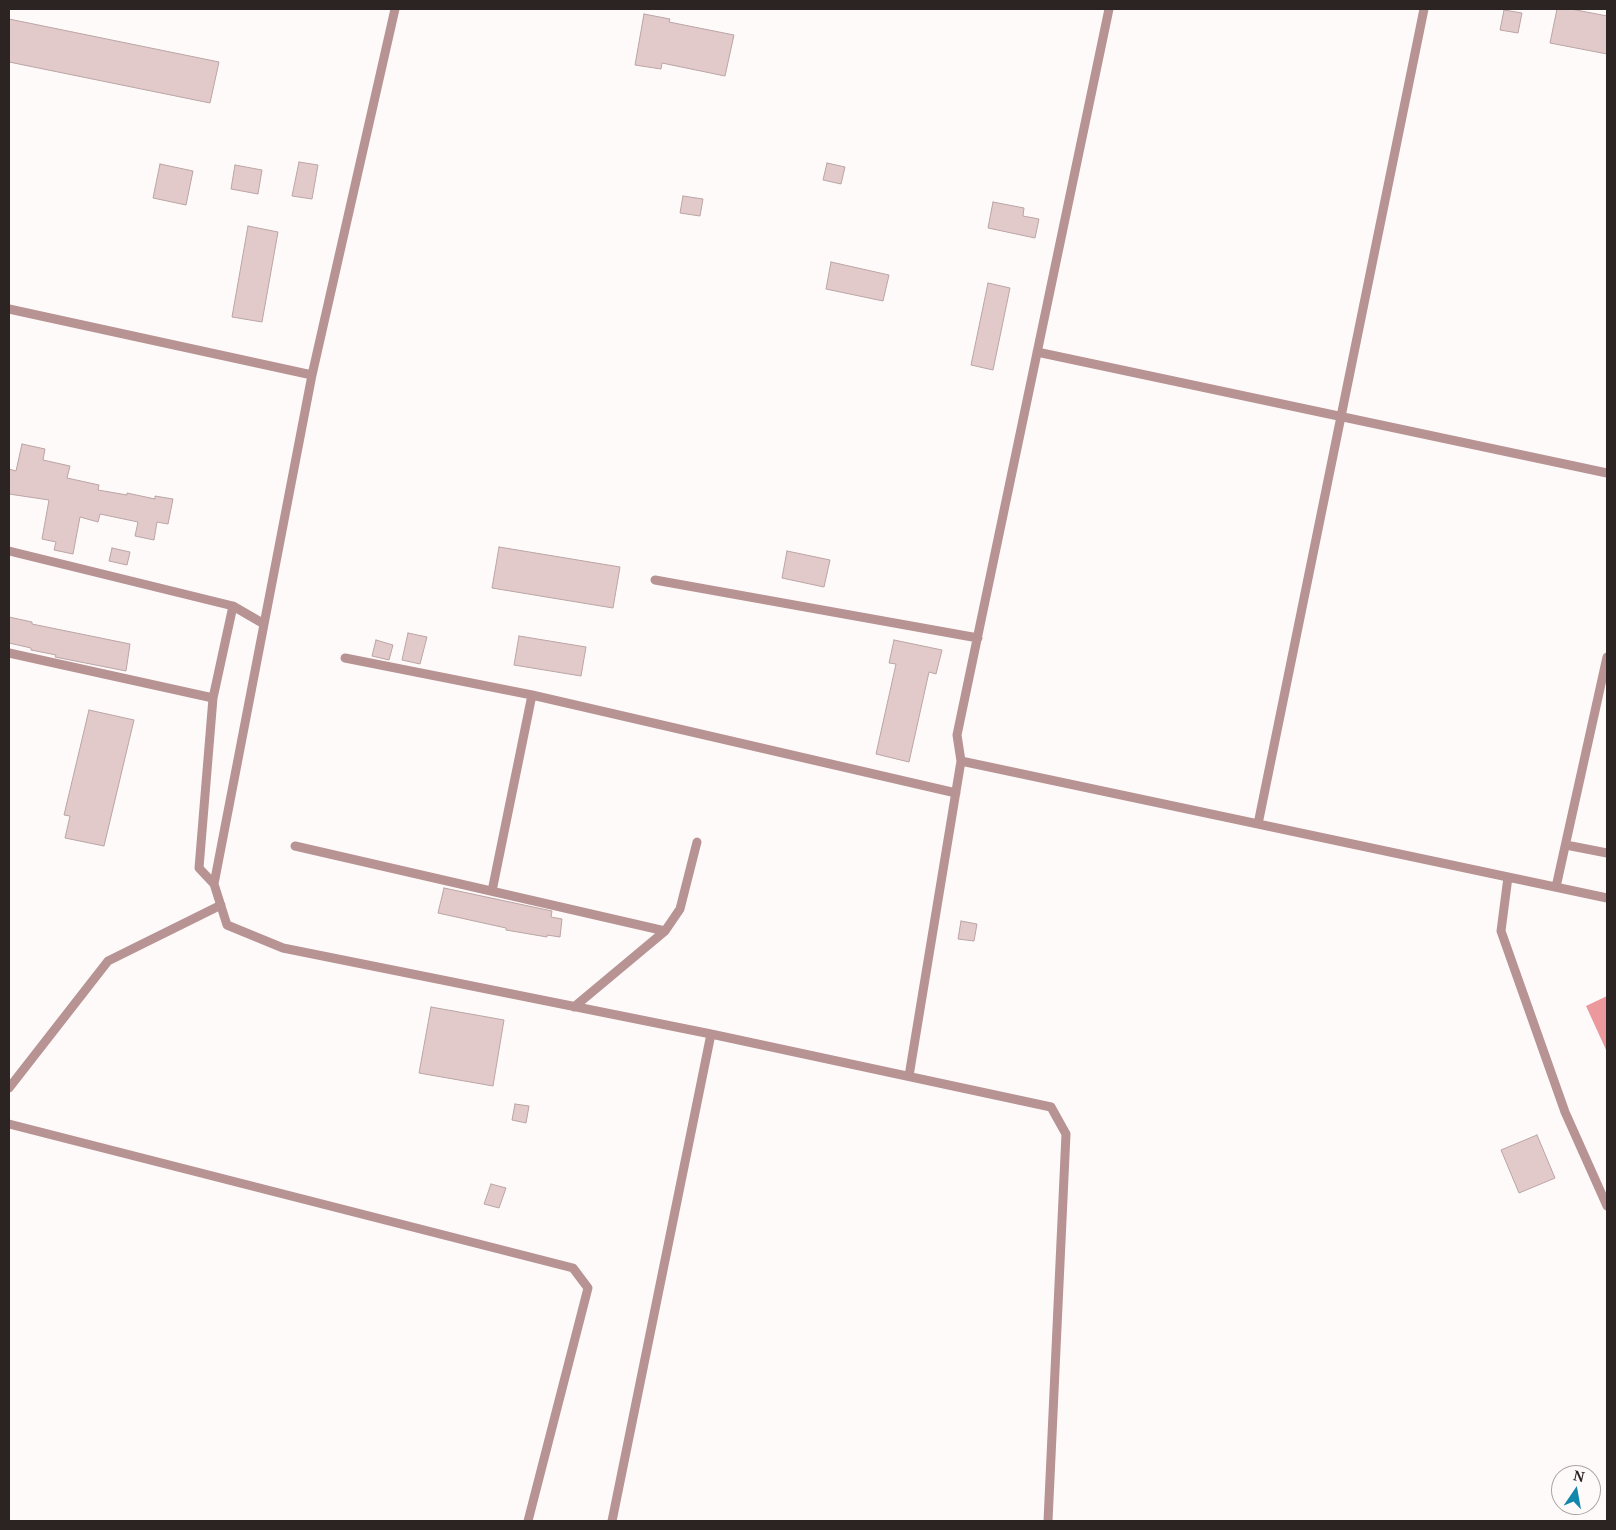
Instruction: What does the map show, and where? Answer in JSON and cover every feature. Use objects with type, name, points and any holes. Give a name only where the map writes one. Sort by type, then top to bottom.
[{"type":"lane","points":[[214,884],[312,375],[395,9]]},
{"type":"lane","points":[[909,1076],[961,761],[957,735],[1109,9]]},
{"type":"lane","points":[[1258,824],[1424,9]]},
{"type":"lane","points":[[9,309],[312,375]]},
{"type":"lane","points":[[1037,352],[1607,473]]},
{"type":"lane","points":[[9,552],[233,606],[264,624]]},
{"type":"lane","points":[[655,580],[978,638]]},
{"type":"lane","points":[[233,606],[213,698],[199,868],[214,884],[227,925],[283,948],[711,1034],[1051,1107],[1066,1134],[1048,1521]]},
{"type":"lane","points":[[9,653],[213,698]]},
{"type":"lane","points":[[1556,887],[1607,657]]},
{"type":"lane","points":[[345,658],[532,695],[956,793]]},
{"type":"lane","points":[[492,891],[532,695]]},
{"type":"lane","points":[[961,761],[1607,898]]},
{"type":"lane","points":[[574,1007],[665,930],[680,909],[697,842]]},
{"type":"lane","points":[[1566,845],[1607,854]]},
{"type":"lane","points":[[295,846],[665,930]]},
{"type":"lane","points":[[1508,877],[1501,931],[1564,1112],[1607,1206]]},
{"type":"lane","points":[[9,1088],[108,962],[221,905]]},
{"type":"lane","points":[[612,1521],[711,1034]]},
{"type":"lane","points":[[9,1124],[573,1268],[588,1288],[528,1521]]},
{"type":"shaded area","points":[[1607,996],[1607,1052],[1586,1006]]},
{"type":"building","points":[[1557,9],[1571,9],[1607,16],[1607,54],[1550,43]]},
{"type":"building","points":[[1504,10],[1522,13],[1518,33],[1500,30]]},
{"type":"building","points":[[644,14],[670,19],[669,22],[734,35],[725,76],[662,63],[661,69],[635,65]]},
{"type":"building","points":[[9,19],[219,62],[210,103],[9,62]]},
{"type":"building","points":[[299,162],[318,165],[312,199],[292,196]]},
{"type":"building","points":[[827,163],[845,167],[841,184],[823,180]]},
{"type":"building","points":[[160,164],[193,171],[186,205],[153,198]]},
{"type":"building","points":[[235,165],[262,170],[258,194],[231,189]]},
{"type":"building","points":[[683,196],[703,199],[700,216],[680,213]]},
{"type":"building","points":[[993,202],[1024,208],[1023,216],[1039,219],[1035,238],[988,228]]},
{"type":"building","points":[[248,226],[278,232],[262,322],[232,317]]},
{"type":"building","points":[[831,262],[889,275],[883,301],[826,289]]},
{"type":"building","points":[[988,283],[1010,288],[993,370],[971,365]]},
{"type":"building","points":[[22,444],[45,449],[43,460],[70,466],[67,478],[99,485],[98,490],[127,495],[127,493],[155,499],[155,496],[173,499],[168,524],[157,522],[154,540],[135,536],[138,522],[100,514],[98,522],[80,517],[73,554],[54,550],[56,542],[42,539],[49,500],[9,494],[9,469],[16,471]]},
{"type":"building","points":[[499,547],[620,567],[613,608],[492,588]]},
{"type":"building","points":[[112,548],[130,552],[127,565],[109,561]]},
{"type":"building","points":[[787,551],[830,560],[824,587],[782,578]]},
{"type":"building","points":[[9,617],[32,622],[32,624],[130,644],[126,671],[55,657],[56,655],[9,643]]},
{"type":"building","points":[[408,633],[427,637],[420,664],[402,660]]},
{"type":"building","points":[[519,636],[586,647],[581,676],[514,665]]},
{"type":"building","points":[[376,640],[393,645],[389,660],[372,656]]},
{"type":"building","points":[[894,640],[942,650],[936,674],[929,672],[909,762],[876,754],[896,664],[889,663]]},
{"type":"building","points":[[89,710],[134,720],[104,846],[65,838],[70,816],[64,815]]},
{"type":"building","points":[[444,888],[552,911],[551,917],[562,919],[560,937],[547,935],[547,937],[506,930],[506,928],[438,913]]},
{"type":"building","points":[[961,921],[977,924],[974,941],[958,939]]},
{"type":"building","points":[[431,1007],[504,1020],[493,1086],[419,1073]]},
{"type":"building","points":[[515,1104],[529,1106],[526,1123],[512,1120]]},
{"type":"building","points":[[1537,1135],[1555,1178],[1519,1193],[1501,1150]]},
{"type":"building","points":[[491,1184],[506,1188],[499,1208],[484,1204]]}]
